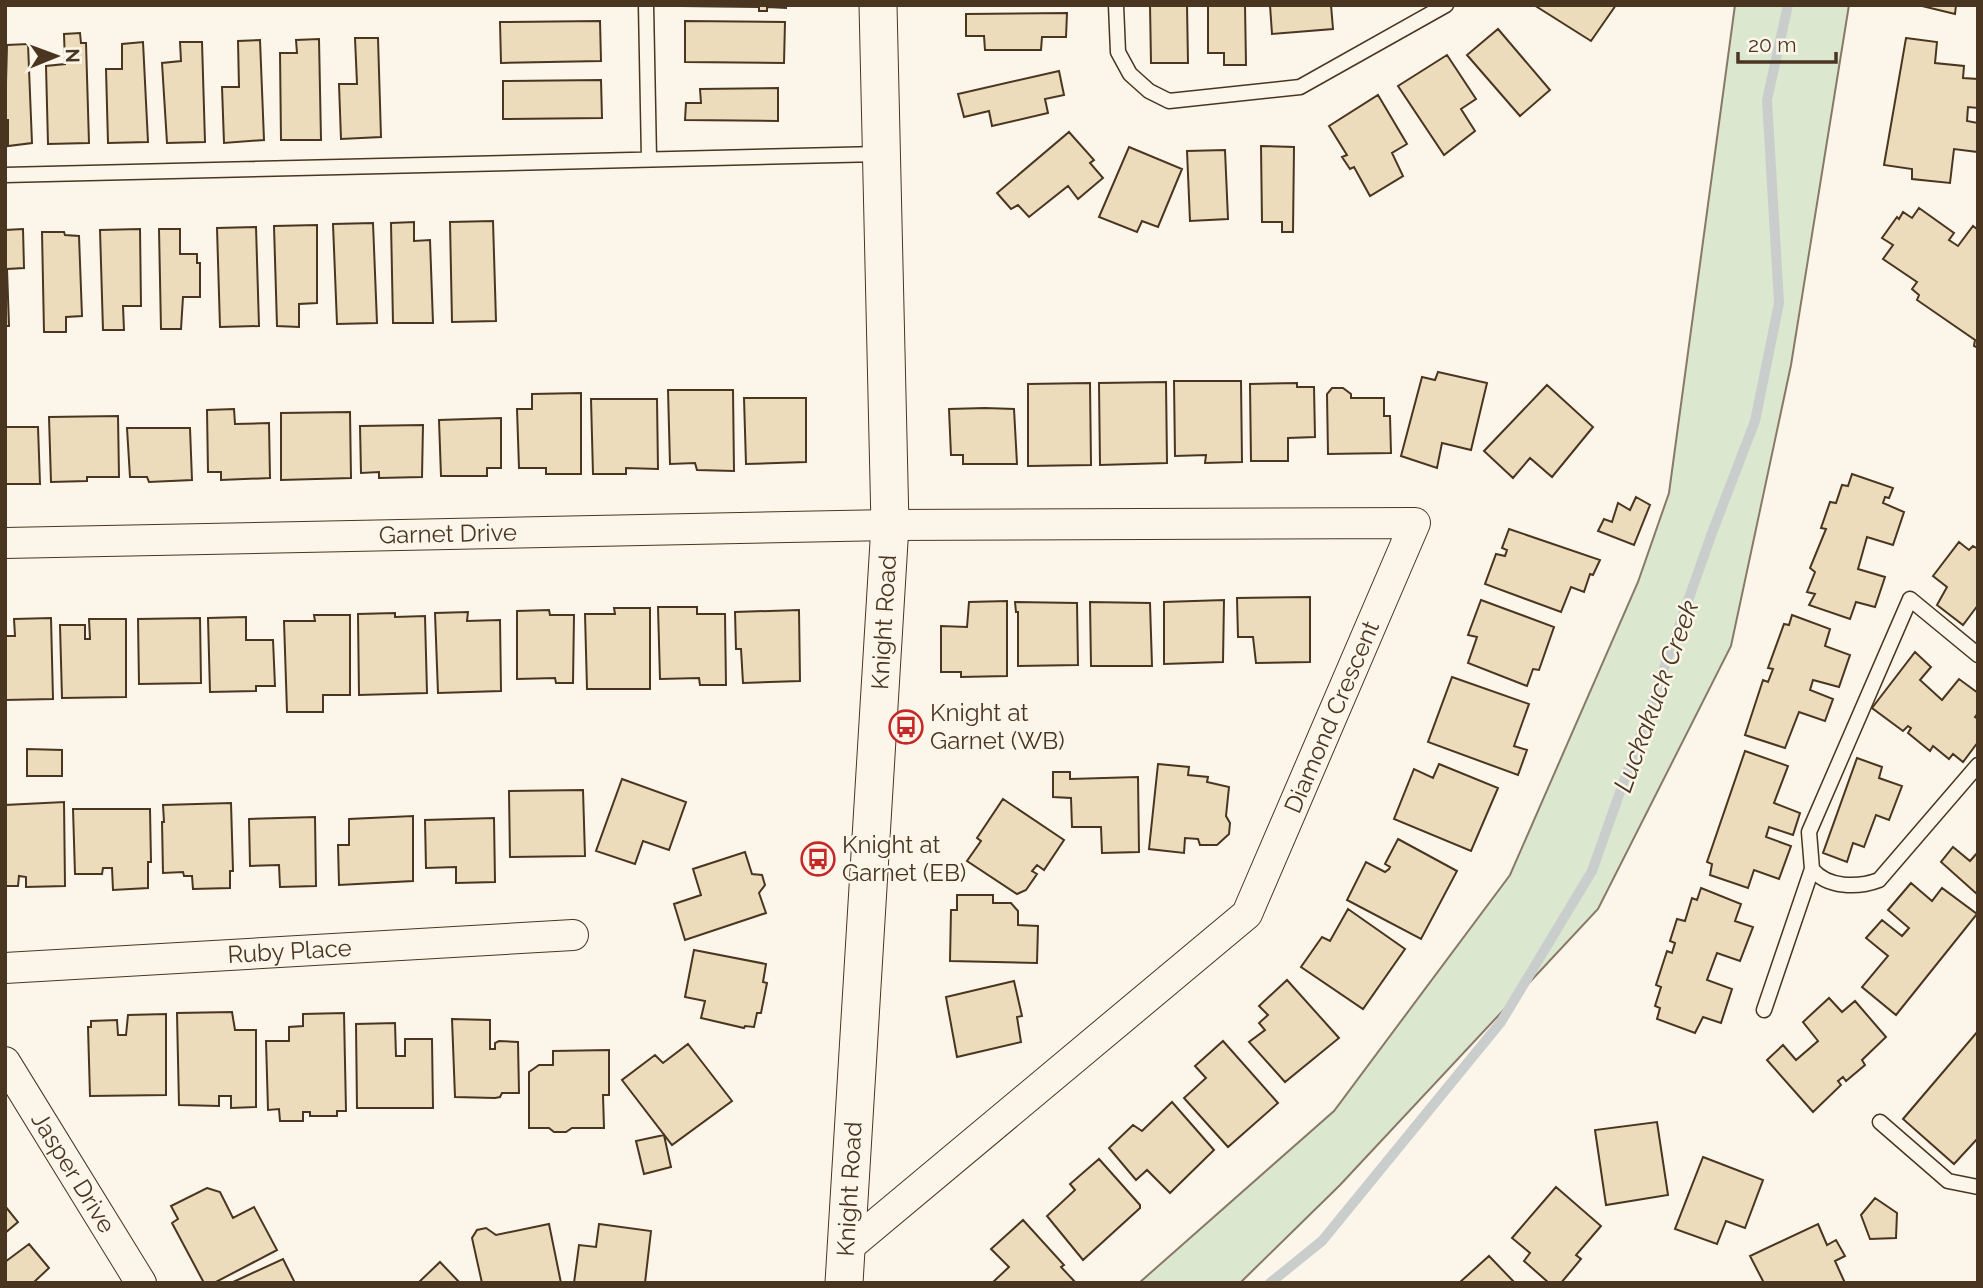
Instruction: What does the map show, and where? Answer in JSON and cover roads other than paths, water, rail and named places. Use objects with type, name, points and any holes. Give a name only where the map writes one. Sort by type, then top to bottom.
[{"type":"street","name":"Knight Road","points":[[845,1266],[890,525],[878,5]]},
{"type":"street","name":"Diamond Crescent","points":[[845,1266],[1247,914],[1415,523],[890,525]]},
{"type":"street","name":"Garnet Drive","points":[[5,543],[890,525]]},
{"type":"street","name":"Ruby Place","points":[[5,968],[573,935]]},
{"type":"street","name":"Jasper Drive","points":[[5,1062],[141,1283]]},
{"type":"lane","points":[[646,5],[649,159]]},
{"type":"lane","points":[[1116,5],[1118,52],[1130,74],[1149,91],[1169,101],[1300,87],[1446,5]]},
{"type":"lane","points":[[5,175],[882,154]]},
{"type":"lane","points":[[1764,1010],[1812,869],[1809,832],[1910,599],[1978,655]]},
{"type":"lane","points":[[1812,869],[1823,879],[1844,884],[1866,884],[1879,880],[1978,765]]},
{"type":"lane","points":[[1880,1122],[1948,1181],[1978,1187]]},
{"type":"waterway","name":"Luckakuck Creek","points":[[1270,1283],[1322,1241],[1501,1022],[1592,871],[1712,533],[1755,421],[1779,303],[1767,100],[1788,5]]},
{"type":"place","name":"Knight at Garnet (WB)","points":[[906,727]]},
{"type":"place","name":"Knight at Garnet (EB)","points":[[818,859]]}]
